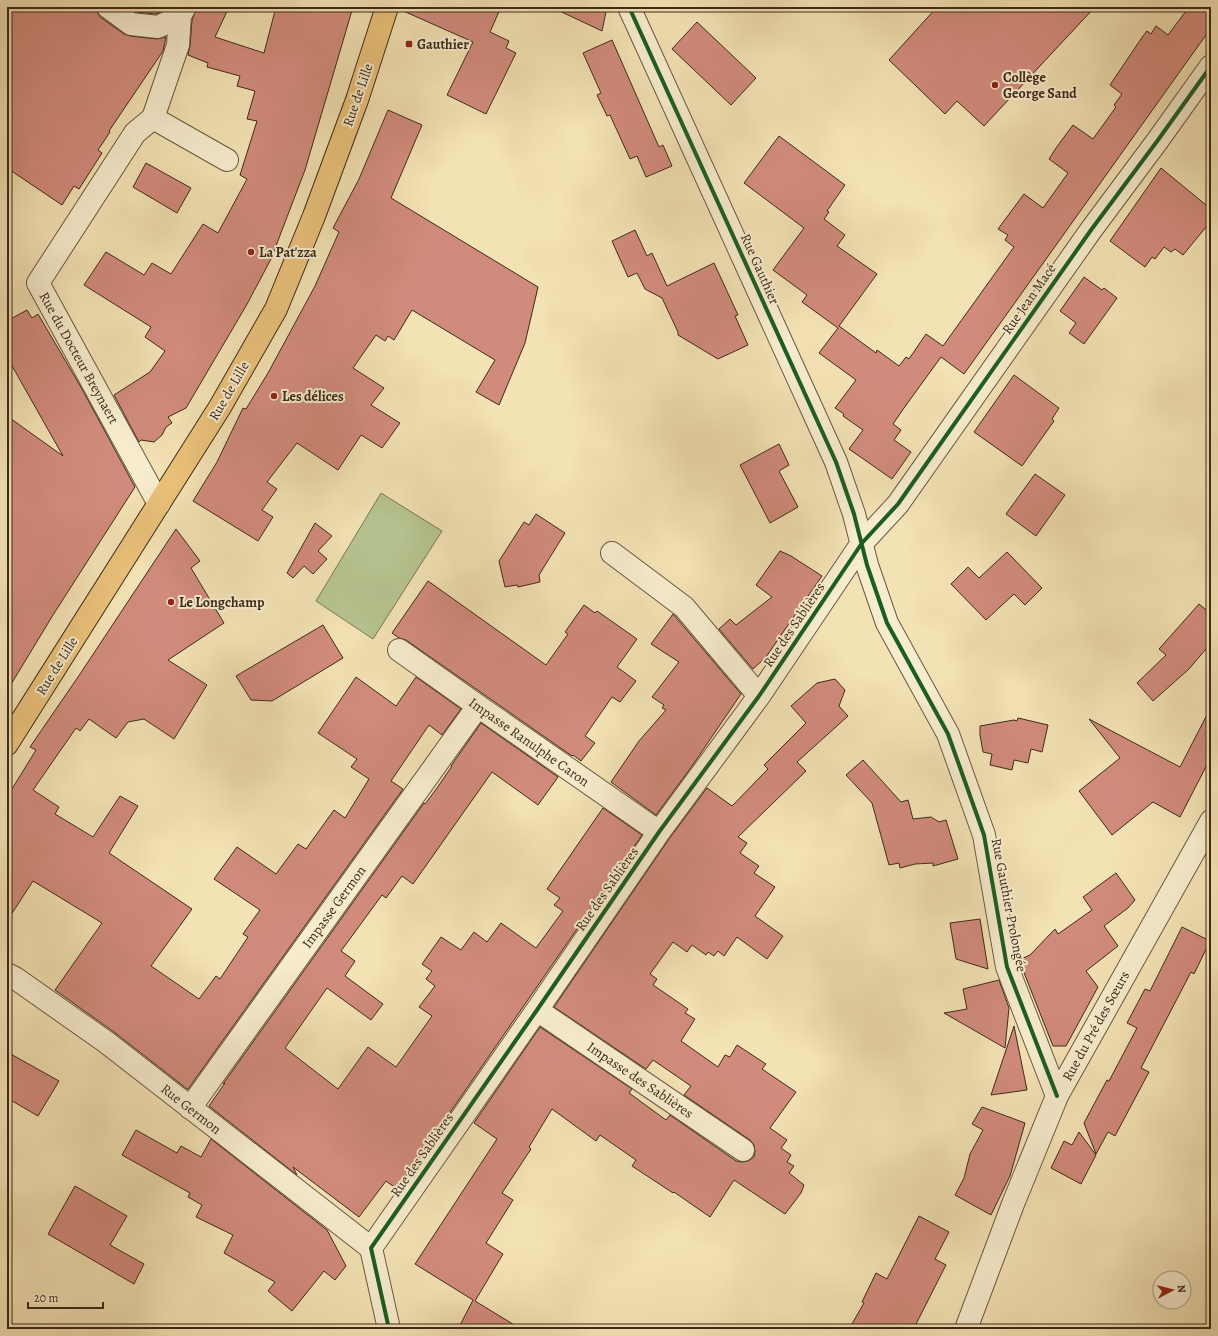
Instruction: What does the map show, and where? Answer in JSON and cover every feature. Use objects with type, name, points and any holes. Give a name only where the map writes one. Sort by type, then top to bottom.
[{"type":"main road","name":"Rue de Lille","points":[[7,744],[220,407],[276,309],[314,216],[354,107],[387,7]]},
{"type":"street","points":[[108,7],[131,24],[158,28],[183,12]]},
{"type":"street","name":"Rue Gauthier","points":[[629,7],[836,462],[854,514],[862,543]]},
{"type":"street","points":[[183,12],[178,45],[153,118],[227,160]]},
{"type":"street","name":"Rue Jean Macé","points":[[862,543],[898,504],[1091,230],[1211,66]]},
{"type":"street","name":"Rue du Docteur Breynaert","points":[[153,118],[135,134],[38,283],[159,504]]},
{"type":"street","name":"Rue des Sablières","points":[[371,1248],[538,1010],[659,832],[759,696],[862,543]]},
{"type":"street","name":"Rue Gauthier Prolongée","points":[[862,543],[887,623],[948,734],[984,835],[1007,967],[1057,1096]]},
{"type":"street","points":[[612,553],[684,608],[759,696]]},
{"type":"street","name":"Impasse Ranulphe Caron","points":[[399,650],[659,832]]},
{"type":"street","name":"Impasse Germon","points":[[190,1108],[478,706]]},
{"type":"street","name":"Rue du Pré des Sœurs","points":[[966,1329],[1013,1204],[1057,1096],[1211,821]]},
{"type":"street","name":"Rue Germon","points":[[7,974],[15,978],[106,1042],[371,1248]]},
{"type":"street","name":"Impasse des Sablières","points":[[538,1010],[743,1150]]},
{"type":"street","points":[[371,1248],[389,1329]]},
{"type":"green space","points":[[381,493],[442,531],[373,639],[316,601]]},
{"type":"building","points":[[7,7],[96,7],[100,17],[124,34],[157,39],[166,37],[163,51],[109,131],[110,132],[98,150],[102,153],[79,189],[74,186],[62,205],[7,168]]},
{"type":"building","points":[[129,7],[170,7],[156,14],[136,12]]},
{"type":"building","points":[[197,7],[229,7],[215,37],[264,53],[276,7],[353,7],[305,170],[271,259],[246,306],[186,408],[168,417],[172,423],[166,427],[162,435],[154,442],[141,440],[139,442],[114,395],[150,372],[165,351],[145,337],[151,327],[84,285],[106,252],[144,275],[152,263],[171,274],[203,224],[218,233],[247,179],[240,175],[257,121],[247,119],[255,91],[237,86],[240,76],[207,67],[208,63],[188,55],[192,20]]},
{"type":"building","points":[[399,7],[501,7],[490,32],[509,41],[506,48],[516,53],[486,114],[447,95],[473,42],[399,9]]},
{"type":"building","points":[[551,7],[607,7],[602,31]]},
{"type":"building","points":[[937,7],[1095,7],[984,126],[957,101],[945,114],[889,60]]},
{"type":"building","points":[[1189,7],[1211,7],[1211,28],[964,374],[941,357],[904,408],[893,424],[901,430],[894,440],[911,452],[892,479],[849,449],[863,430],[843,416],[844,414],[835,408],[856,380],[819,353],[838,328],[802,302],[807,295],[773,270],[804,228],[744,183],[779,136],[845,185],[827,211],[829,212],[824,219],[845,235],[837,246],[877,274],[839,326],[876,353],[877,350],[899,366],[906,357],[909,359],[926,334],[943,346],[1014,247],[1005,240],[1008,235],[998,229],[1024,194],[1043,208],[1068,173],[1049,159],[1056,148],[1073,125],[1093,139],[1116,107],[1114,105],[1122,94],[1110,85],[1143,36],[1147,31],[1151,34],[1156,26],[1168,35]]},
{"type":"building","points":[[697,22],[756,78],[731,105],[672,49]]},
{"type":"building","points":[[612,40],[659,147],[663,145],[672,166],[646,177],[637,156],[630,159],[610,115],[607,116],[597,95],[601,93],[583,53]]},
{"type":"building","points":[[388,110],[422,125],[391,198],[538,287],[525,343],[499,405],[476,392],[495,360],[412,310],[394,340],[388,336],[385,341],[376,335],[353,368],[384,388],[371,405],[400,423],[382,448],[361,435],[338,470],[297,443],[267,482],[277,489],[262,510],[273,517],[258,541],[193,501],[217,462],[243,408],[246,409],[268,373],[315,286],[339,232],[333,228],[359,179]]},
{"type":"building","points":[[146,163],[191,188],[177,213],[133,187]]},
{"type":"building","points":[[1161,168],[1211,209],[1211,221],[1183,255],[1175,249],[1171,252],[1164,247],[1155,259],[1152,257],[1145,267],[1110,241]]},
{"type":"building","points":[[635,230],[647,256],[652,253],[667,286],[714,263],[738,315],[735,316],[748,345],[718,359],[678,335],[662,298],[645,289],[637,273],[628,277],[612,241]]},
{"type":"building","points":[[1084,277],[1102,290],[1104,288],[1117,298],[1084,344],[1069,333],[1076,323],[1060,311]]},
{"type":"building","points":[[27,310],[32,318],[38,314],[82,389],[135,487],[53,615],[7,691],[7,416],[63,456],[7,357],[7,321]]},
{"type":"building","points":[[1014,375],[1059,408],[1052,419],[1054,421],[1022,466],[974,432]]},
{"type":"building","points":[[779,444],[789,465],[779,471],[798,507],[770,523],[740,465]]},
{"type":"building","points":[[1035,474],[1065,495],[1036,536],[1006,514]]},
{"type":"building","points":[[536,514],[565,533],[539,575],[540,582],[518,587],[517,585],[505,587],[499,561],[524,522],[529,525]]},
{"type":"building","points":[[315,523],[332,536],[318,551],[327,559],[313,574],[304,566],[293,578],[287,573]]},
{"type":"building","points":[[176,529],[200,561],[191,568],[224,623],[168,660],[207,685],[174,739],[144,719],[128,722],[116,738],[89,719],[80,731],[76,728],[33,790],[59,807],[55,814],[93,837],[120,796],[138,806],[109,853],[192,909],[151,966],[199,999],[216,976],[220,979],[248,937],[243,934],[260,910],[214,879],[237,847],[276,874],[298,844],[306,849],[334,810],[345,818],[369,779],[351,767],[357,759],[318,733],[356,677],[396,706],[416,677],[461,709],[442,735],[429,725],[391,781],[403,789],[188,1089],[114,1032],[55,990],[102,923],[33,881],[7,921],[7,797],[36,750],[30,747]]},
{"type":"building","points":[[780,551],[791,556],[822,576],[766,657],[753,669],[719,629],[730,619],[736,625],[772,597],[756,585]]},
{"type":"building","points":[[1007,552],[1042,588],[1025,605],[1014,594],[986,620],[951,584],[968,567],[979,578]]},
{"type":"building","points":[[428,581],[546,665],[568,634],[565,632],[584,605],[595,613],[597,611],[637,639],[617,667],[636,681],[620,702],[612,697],[585,736],[595,743],[581,761],[406,640],[399,638],[392,633]]},
{"type":"building","points":[[1199,604],[1211,614],[1211,643],[1189,669],[1153,701],[1137,683],[1166,655],[1159,649]]},
{"type":"building","points":[[673,614],[741,694],[692,766],[656,815],[611,782],[639,741],[666,710],[662,708],[664,705],[652,697],[679,662],[651,644]]},
{"type":"building","points":[[323,625],[343,658],[272,701],[251,700],[236,676]]},
{"type":"building","points":[[835,679],[845,690],[839,706],[848,716],[797,762],[806,771],[738,837],[747,843],[740,853],[759,866],[754,873],[775,887],[755,916],[783,936],[767,959],[737,937],[724,956],[718,951],[714,956],[708,952],[706,955],[692,945],[687,952],[673,942],[650,974],[657,979],[653,985],[688,1009],[685,1013],[695,1019],[681,1041],[718,1067],[725,1055],[730,1057],[737,1045],[766,1064],[762,1069],[796,1092],[770,1128],[787,1140],[781,1148],[791,1155],[787,1162],[794,1166],[789,1173],[804,1185],[801,1193],[785,1214],[734,1180],[710,1217],[674,1192],[673,1193],[632,1166],[636,1160],[600,1135],[596,1141],[552,1109],[529,1147],[531,1149],[502,1193],[513,1200],[486,1243],[503,1254],[475,1301],[521,1329],[458,1329],[473,1300],[415,1264],[497,1139],[474,1123],[540,1027],[632,1089],[629,1093],[666,1120],[670,1115],[736,1161],[748,1161],[754,1157],[754,1145],[750,1140],[684,1095],[691,1086],[653,1060],[646,1069],[554,1007],[669,839],[707,788],[732,806],[768,769],[764,765],[806,723],[791,706],[817,683]]},
{"type":"building","points":[[1211,707],[1211,757],[1180,817],[1153,802],[1112,835],[1079,791],[1120,758],[1089,719],[1180,767]]},
{"type":"building","points":[[1018,718],[1048,725],[1042,752],[1031,749],[1028,763],[1014,760],[1012,770],[990,765],[992,754],[983,752],[980,726],[1014,720],[1017,721]]},
{"type":"building","points":[[481,723],[558,777],[538,805],[492,772],[413,884],[402,876],[386,898],[382,895],[341,951],[355,961],[345,976],[383,1004],[371,1020],[327,988],[285,1048],[338,1089],[368,1047],[396,1067],[432,1016],[419,1007],[435,986],[426,979],[432,971],[422,964],[441,937],[461,950],[474,932],[487,942],[501,923],[536,948],[563,911],[554,905],[560,898],[547,889],[603,808],[642,835],[397,1189],[386,1181],[359,1217],[293,1167],[297,1175],[209,1106],[225,1083],[223,1084],[424,803],[425,804],[437,788]]},
{"type":"building","points":[[863,760],[901,802],[908,800],[913,819],[931,817],[939,822],[946,820],[958,859],[933,866],[933,863],[915,864],[900,868],[899,863],[889,865],[872,803],[846,775]]},
{"type":"building","points":[[1116,873],[1135,900],[1128,908],[1104,926],[1118,946],[1086,971],[1098,987],[1066,1046],[1053,1046],[1019,960],[1030,955],[1055,929],[1058,934],[1092,910],[1083,897]]},
{"type":"building","points":[[980,919],[988,969],[956,959],[950,923]]},
{"type":"building","points":[[1182,927],[1210,941],[1194,974],[1191,972],[1141,1068],[1149,1072],[1115,1136],[1108,1132],[1096,1154],[1084,1123],[1107,1080],[1109,1081],[1137,1028],[1127,1023],[1145,989],[1150,991]]},
{"type":"building","points":[[999,980],[1009,1008],[1005,1048],[944,1013],[967,1009],[963,989]]},
{"type":"building","points":[[1014,1026],[1027,1090],[991,1095]]},
{"type":"building","points":[[7,1052],[59,1081],[38,1116],[7,1098]]},
{"type":"building","points":[[982,1107],[1025,1123],[1010,1176],[991,1215],[955,1195],[964,1178],[970,1154],[983,1130],[972,1124]]},
{"type":"building","points":[[136,1130],[177,1153],[181,1146],[201,1157],[211,1139],[327,1230],[346,1266],[335,1280],[324,1271],[292,1311],[268,1291],[275,1282],[224,1253],[233,1235],[196,1217],[202,1205],[188,1197],[190,1193],[122,1155]]},
{"type":"building","points":[[1079,1132],[1096,1155],[1081,1184],[1051,1168],[1064,1141],[1072,1145]]},
{"type":"building","points":[[75,1186],[127,1216],[110,1245],[144,1264],[134,1284],[48,1234]]},
{"type":"building","points":[[919,1216],[949,1232],[935,1259],[946,1265],[915,1326],[912,1324],[909,1329],[849,1329],[864,1303],[862,1302],[876,1273],[887,1279]]},
{"type":"cycle path","points":[[629,7],[836,462],[854,514],[867,565],[887,623],[948,734],[984,835],[1007,967],[1057,1096]]},
{"type":"cycle path","points":[[389,1329],[371,1248],[659,832],[759,696],[862,543],[898,504],[1091,230],[1211,66]]},
{"type":"place","name":"Gauthier","points":[[409,44]]},
{"type":"place","name":"Collège George Sand","points":[[995,85]]},
{"type":"place","name":"La Pat'zza","points":[[251,252]]},
{"type":"place","name":"Les délices","points":[[274,396]]},
{"type":"place","name":"Le Longchamp","points":[[171,602]]}]
